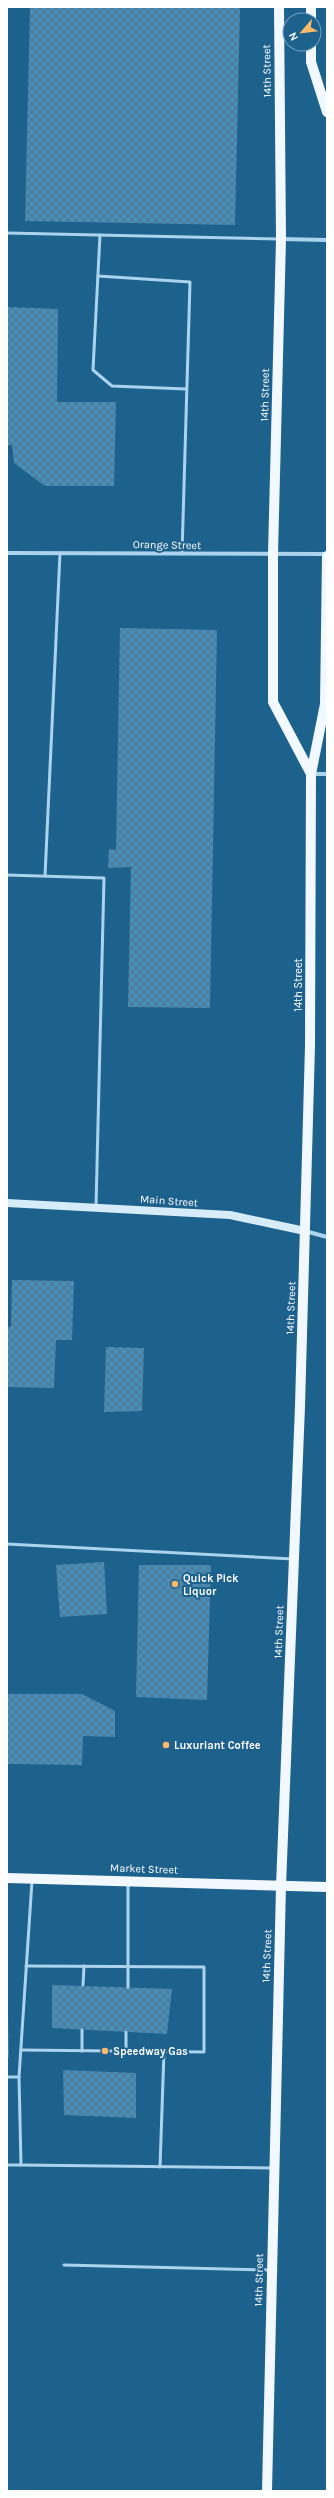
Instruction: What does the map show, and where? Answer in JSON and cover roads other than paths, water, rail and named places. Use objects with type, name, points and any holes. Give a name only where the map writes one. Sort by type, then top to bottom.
[{"type":"main road","name":"14th Street","points":[[279,7],[281,239],[273,554],[273,702],[311,774]]},
{"type":"main road","points":[[311,52],[311,62],[327,112]]},
{"type":"main road","name":"14th Street","points":[[267,2491],[281,1886],[294,1559],[310,1046],[311,774],[325,704],[327,555]]},
{"type":"main road","name":"Market Street","points":[[7,1878],[128,1880],[327,1887]]},
{"type":"street","points":[[281,239],[327,240]]},
{"type":"street","name":"Orange Street","points":[[7,553],[327,555]]},
{"type":"street","points":[[311,774],[327,774]]},
{"type":"street","name":"Main Street","points":[[7,1202],[230,1215],[305,1231],[327,1238]]},
{"type":"lane","points":[[7,233],[281,239]]},
{"type":"lane","points":[[100,235],[93,370],[112,386],[186,389]]},
{"type":"lane","points":[[98,276],[190,282],[182,554]]},
{"type":"lane","points":[[45,876],[60,553]]},
{"type":"lane","points":[[7,875],[104,878],[96,1207]]},
{"type":"lane","points":[[7,1544],[294,1559]]},
{"type":"lane","points":[[21,2165],[19,2076],[32,1879]]},
{"type":"lane","points":[[128,1880],[128,1987]]},
{"type":"lane","points":[[21,2050],[204,2052],[204,1967],[26,1966]]},
{"type":"lane","points":[[83,1985],[84,1966]]},
{"type":"lane","points":[[82,2030],[82,2051]]},
{"type":"lane","points":[[126,2032],[126,2051]]},
{"type":"lane","points":[[160,2167],[164,2051]]},
{"type":"lane","points":[[7,2077],[19,2076]]},
{"type":"lane","points":[[7,2165],[274,2168]]},
{"type":"lane","points":[[64,2265],[272,2270]]},
{"type":"place","name":"Quick Pick Liquor","points":[[175,1584]]},
{"type":"place","name":"Luxuriant Coffee","points":[[166,1745]]},
{"type":"place","name":"Speedway Gas","points":[[105,2051]]}]
